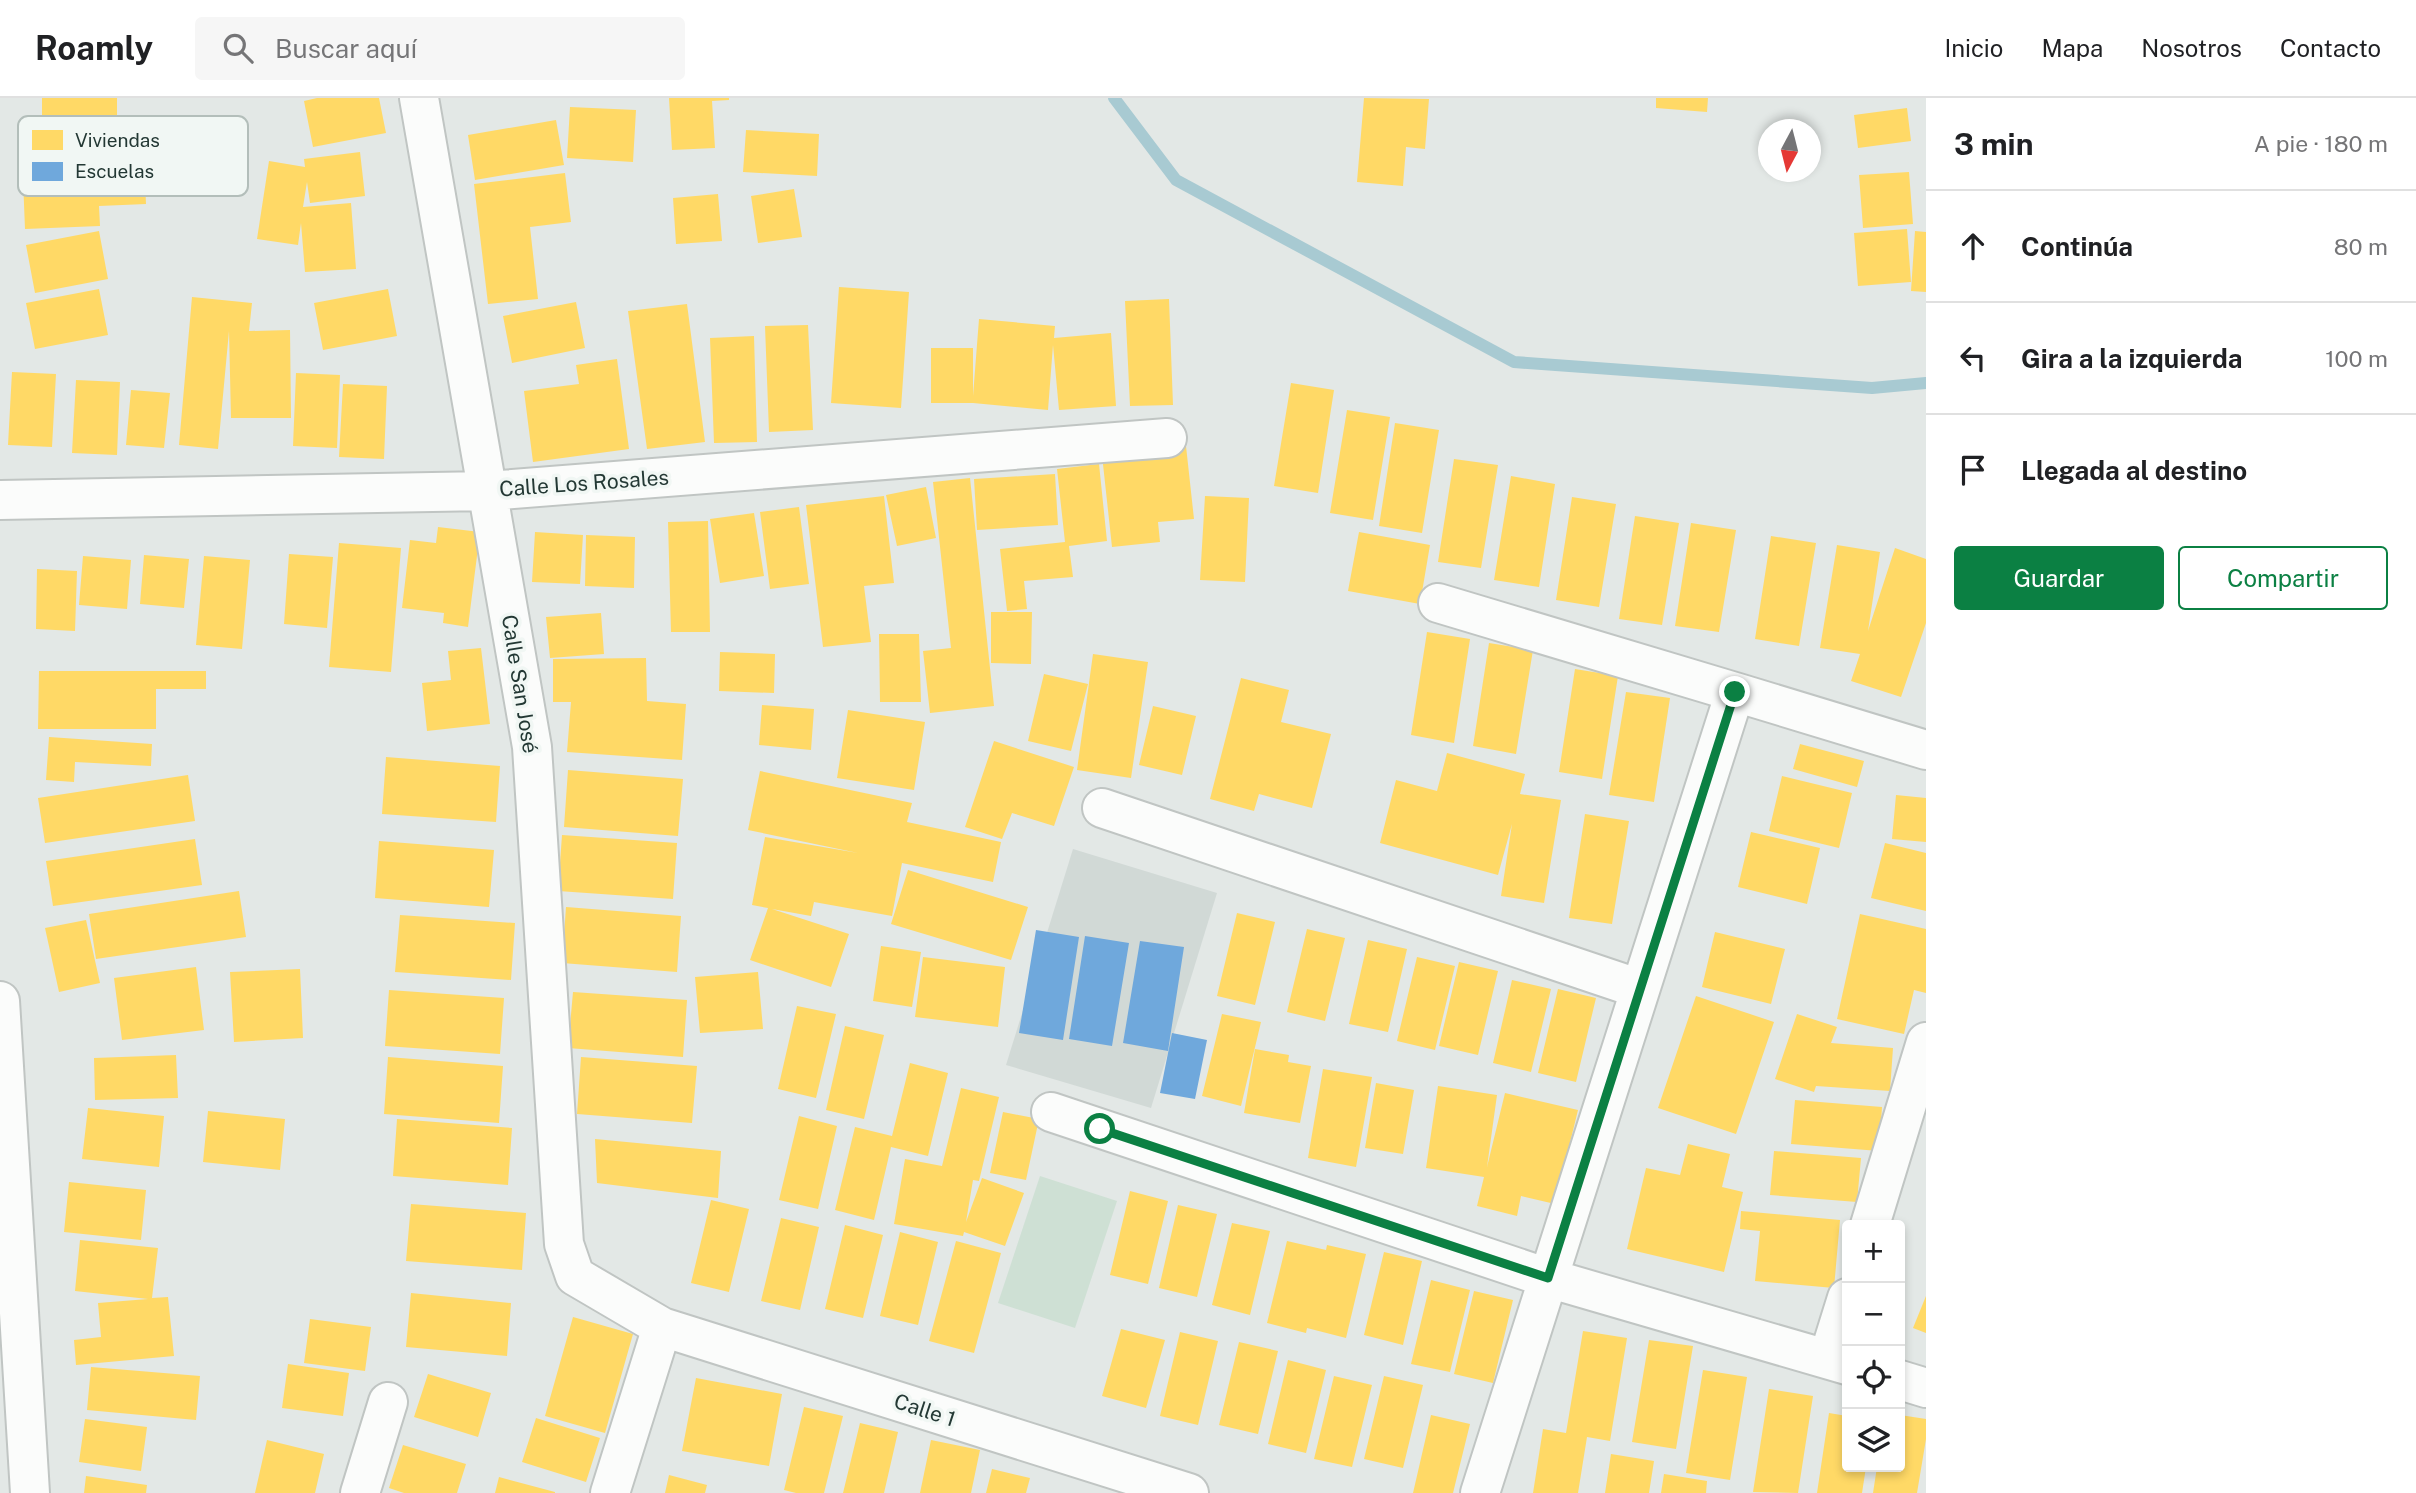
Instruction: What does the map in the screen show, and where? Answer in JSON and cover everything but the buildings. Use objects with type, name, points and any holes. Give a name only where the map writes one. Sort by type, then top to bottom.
[{"type":"street","name":"Calle San José","points":[[419,98],[532,747],[564,1244],[575,1276]]},
{"type":"street","name":"Calle Los Rosales","points":[[0,500],[487,491],[1167,438]]},
{"type":"street","points":[[1437,603],[1926,750]]},
{"type":"street","points":[[1480,1493],[1735,692]]},
{"type":"street","points":[[1102,808],[1640,989]]},
{"type":"street","points":[[0,1001],[30,1493]]},
{"type":"street","points":[[1872,1220],[1926,1042]]},
{"type":"street","points":[[1051,1112],[1548,1278],[1838,1362],[1842,1334]]},
{"type":"street","name":"Calle 1","points":[[575,1276],[662,1327],[1189,1493]]},
{"type":"street","points":[[610,1493],[662,1327]]},
{"type":"street","points":[[1905,1382],[1926,1388]]},
{"type":"street","points":[[360,1493],[388,1402]]},
{"type":"shaded area","points":[[1073,849],[1217,893],[1151,1108],[1006,1065]]},
{"type":"green space","points":[[1040,1176],[1117,1201],[1075,1328],[998,1303]]},
{"type":"waterway","points":[[1114,98],[1176,180],[1514,362],[1872,388],[1926,383]]},
{"type":"route","points":[[1100,1129],[1548,1278],[1735,692]]}]
